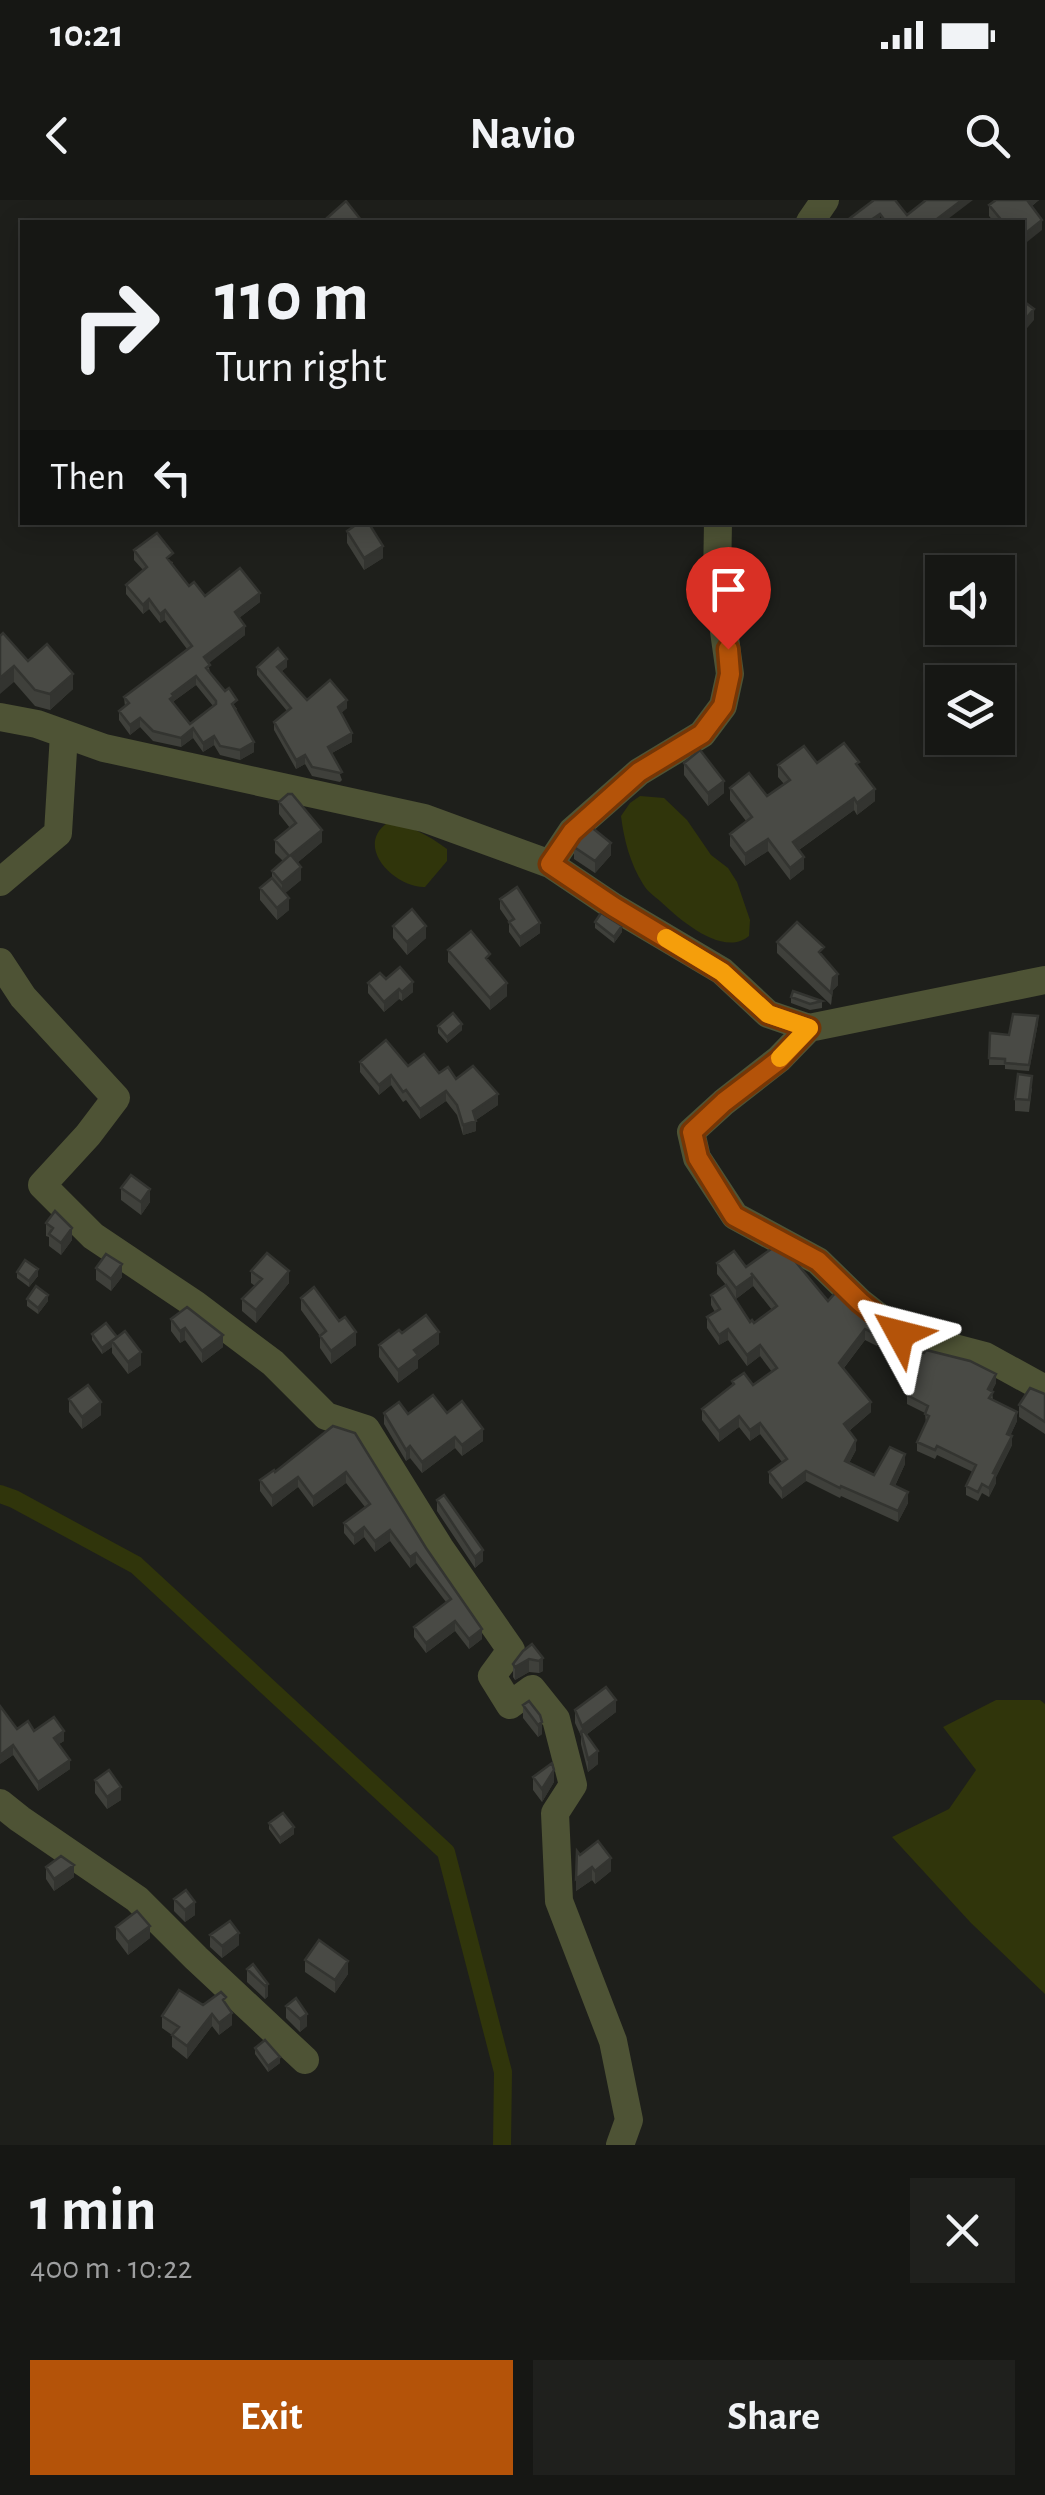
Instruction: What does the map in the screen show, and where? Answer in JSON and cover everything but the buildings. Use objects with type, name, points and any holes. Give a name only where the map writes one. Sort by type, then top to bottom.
[{"type":"street","points":[[550,864],[572,832],[639,772],[702,734],[723,706],[730,674],[718,581],[718,525]]},
{"type":"street","points":[[0,717],[37,724],[104,748],[424,818],[550,864],[722,972],[768,1014],[809,1028],[1045,980]]},
{"type":"street","points":[[0,882],[58,833],[64,734]]},
{"type":"street","points":[[0,962],[22,997],[116,1098],[42,1185],[93,1236],[273,1362],[326,1416],[366,1429],[440,1548],[511,1650],[492,1676],[510,1705],[532,1689],[556,1718],[572,1785],[555,1813],[559,1901],[614,2040],[629,2120],[620,2145]]},
{"type":"street","points":[[809,1028],[779,1060],[692,1132],[698,1158],[734,1216],[818,1261],[900,1334],[985,1356],[1045,1389]]},
{"type":"street","points":[[0,1803],[137,1899],[305,2060]]},
{"type":"shaded area","points":[[640,796],[664,798],[687,820],[711,855],[728,868],[750,920],[749,936],[727,942],[702,934],[645,887],[628,851],[621,816]]},
{"type":"shaded area","points":[[387,823],[418,832],[447,849],[447,861],[425,887],[402,881],[382,864],[375,843]]},
{"type":"shaded area","points":[[996,1700],[1040,1700],[1045,1704],[1045,1994],[971,1923],[892,1837],[949,1809],[976,1770],[943,1727]]},
{"type":"waterway","points":[[0,1494],[136,1565],[446,1852],[503,2072],[502,2145]]},
{"type":"slow traffic","points":[[666,938],[722,972],[768,1014],[809,1028],[780,1058]]},
{"type":"route","points":[[728,649],[730,674],[723,706],[702,734],[639,772],[572,832],[550,864],[722,972],[768,1014],[809,1028],[779,1060],[692,1132],[698,1158],[734,1216],[818,1261],[900,1334]]}]
